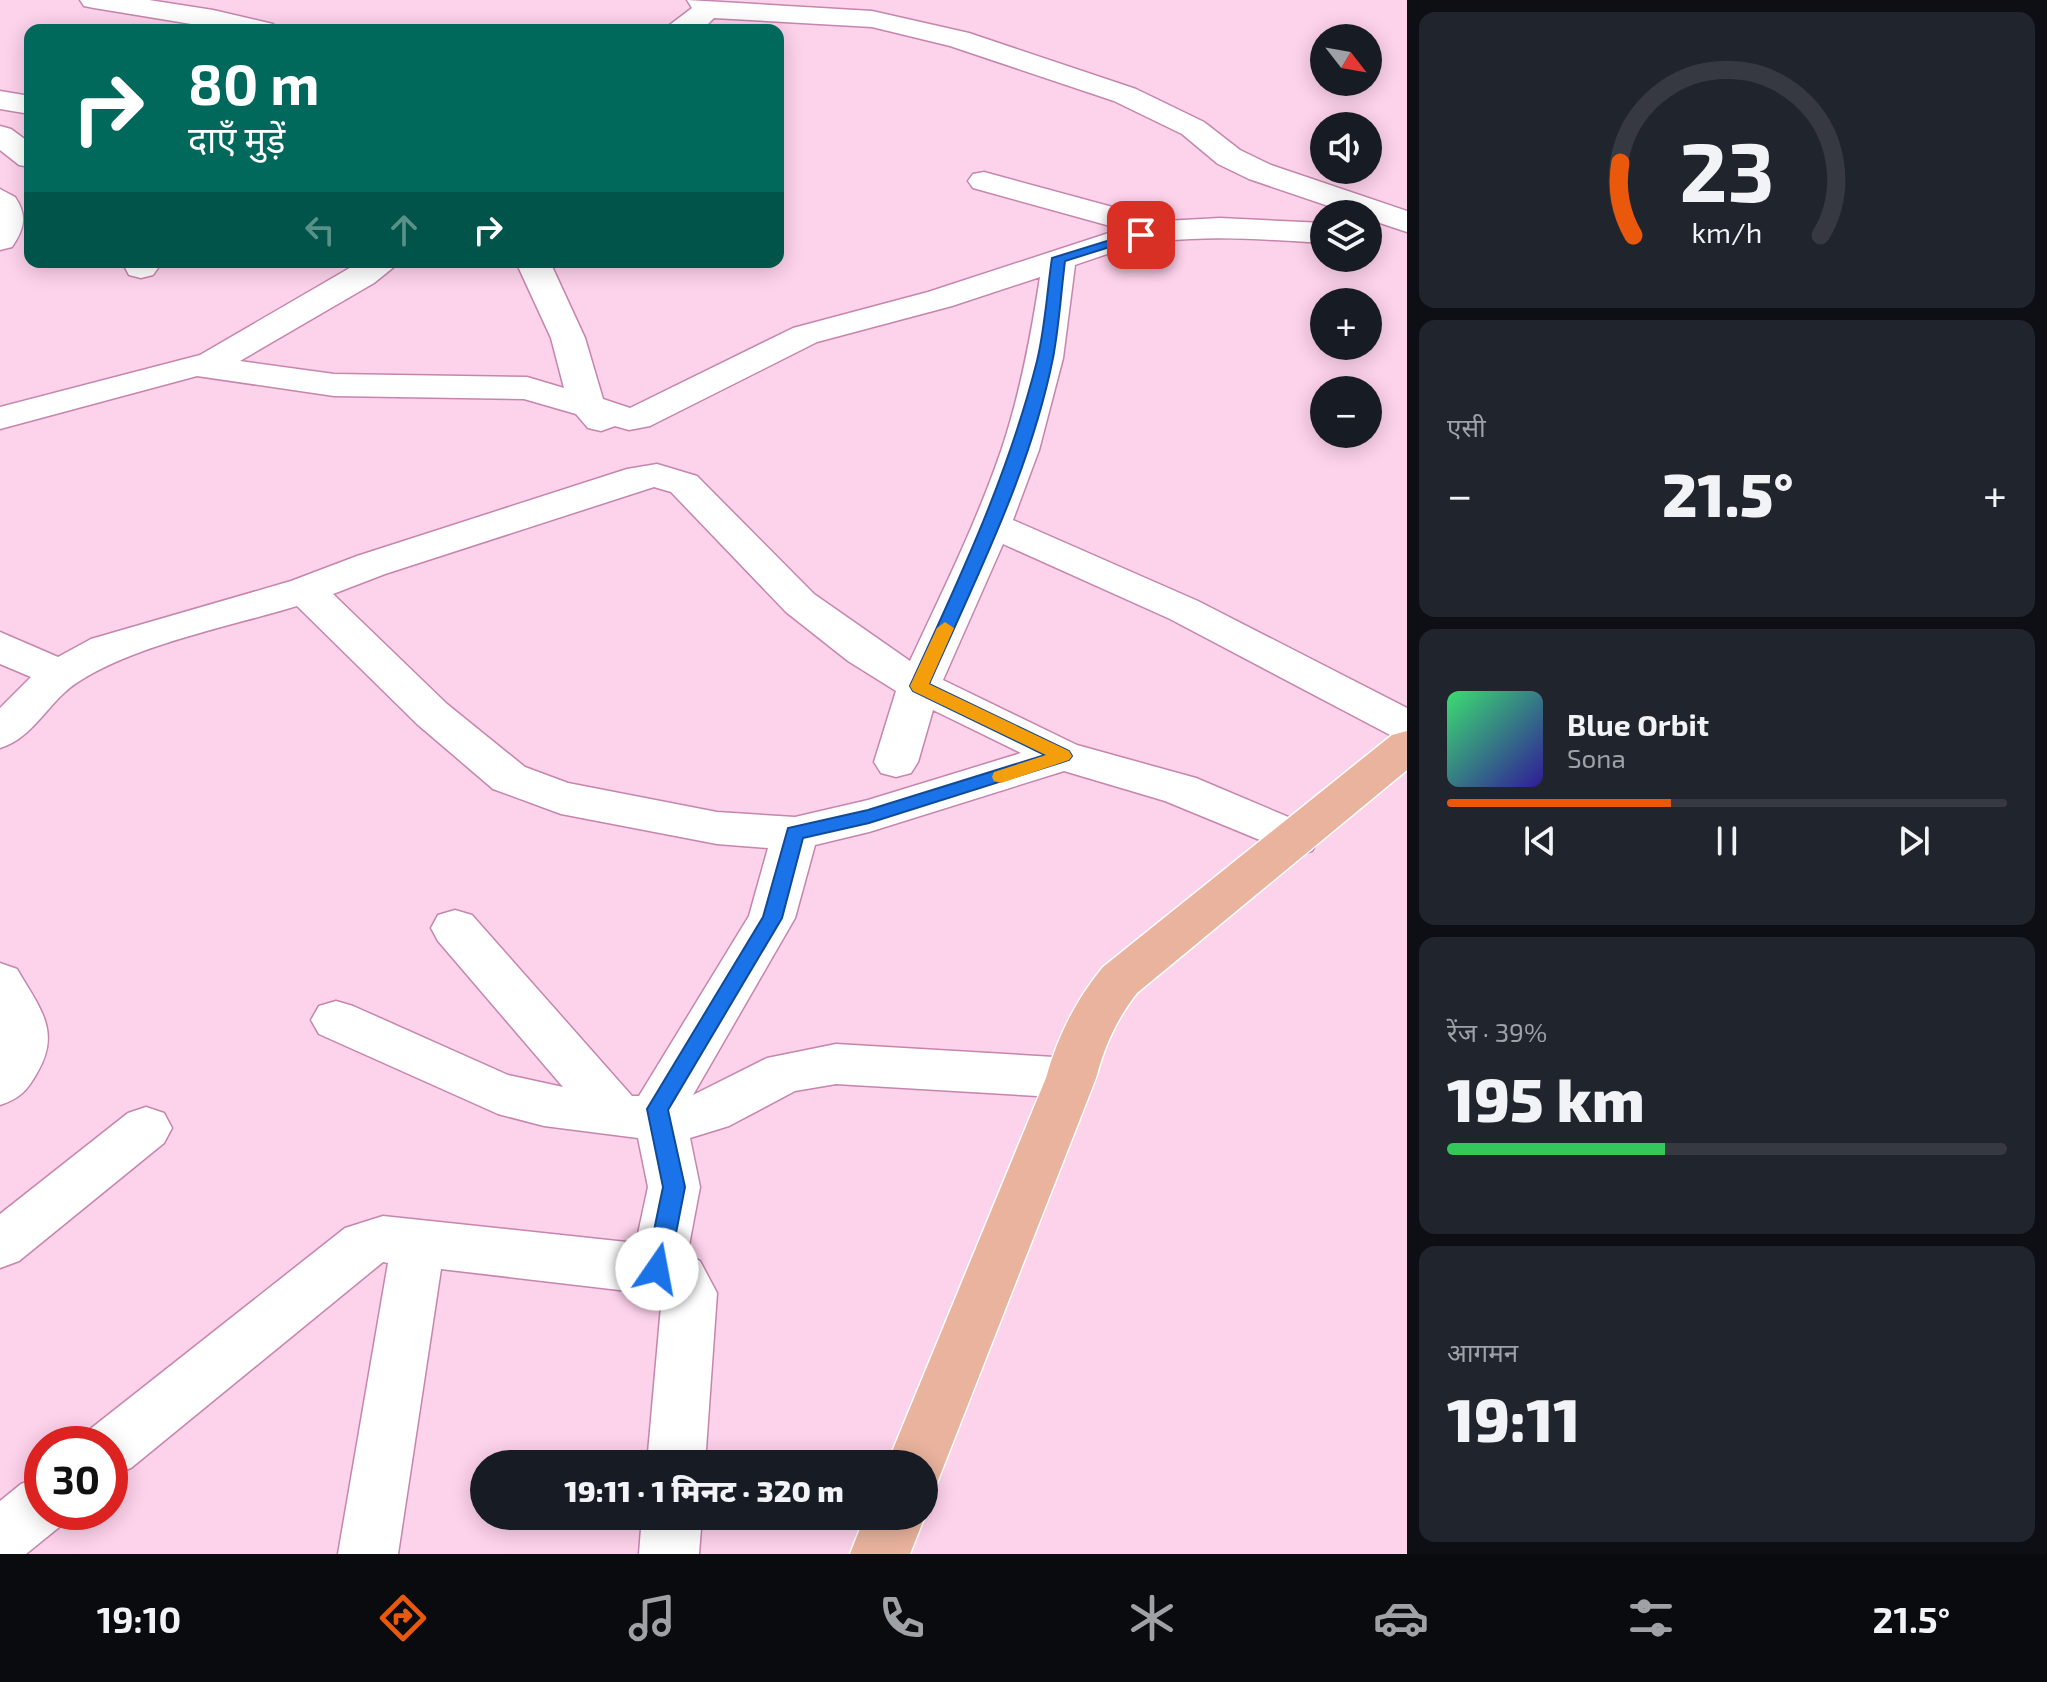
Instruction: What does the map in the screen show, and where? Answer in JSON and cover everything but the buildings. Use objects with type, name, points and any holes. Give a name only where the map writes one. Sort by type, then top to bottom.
[{"type":"main road","points":[[922,1450],[1071,1078],[1083,1032],[1099,1005],[1120,980],[1407,746]]},
{"type":"main road","points":[[880,1554],[889,1530]]},
{"type":"street","points":[[94,0],[234,24]]},
{"type":"street","points":[[692,24],[704,4],[872,19],[914,26],[1125,95],[1193,128],[1229,157],[1260,172],[1407,222]]},
{"type":"street","points":[[169,24],[186,14]]},
{"type":"street","points":[[0,100],[24,104]]},
{"type":"street","points":[[984,181],[1162,231]]},
{"type":"street","points":[[0,199],[9,213],[7,231],[0,240]]},
{"type":"street","points":[[0,418],[182,368],[209,365],[334,385],[527,388],[586,404],[619,418],[637,418],[805,335],[940,299],[1120,239],[1162,231],[1220,228],[1310,232]]},
{"type":"street","points":[[1382,242],[1407,247]]},
{"type":"street","points":[[896,762],[919,686],[992,525],[1020,450],[1045,358],[1059,258]]},
{"type":"street","points":[[209,365],[250,337],[292,318],[373,268]]},
{"type":"street","points":[[536,268],[568,338],[586,404],[632,454],[641,470],[640,477]]},
{"type":"street","points":[[0,733],[61,673],[106,649],[305,590],[371,565],[640,477],[657,475],[684,484],[800,603],[863,651],[919,686],[1063,756],[1180,789],[1296,839]]},
{"type":"street","points":[[992,525],[1197,617],[1407,726]]},
{"type":"street","points":[[305,590],[432,714],[509,778],[561,798],[644,817],[717,828],[795,833],[869,816],[1063,756]]},
{"type":"street","points":[[0,646],[25,660],[61,673]]},
{"type":"street","points":[[639,1117],[658,1109],[772,918],[795,833]]},
{"type":"street","points":[[455,928],[639,1117],[674,1187],[657,1269]]},
{"type":"street","points":[[0,982],[26,1029],[26,1046],[16,1067],[0,1085]]},
{"type":"street","points":[[336,1020],[498,1093],[544,1105],[639,1117],[683,1119],[711,1111],[785,1072],[836,1064],[1071,1078]]},
{"type":"street","points":[[0,1245],[146,1128]]},
{"type":"street","points":[[128,1434],[364,1244],[383,1239],[657,1269],[681,1278],[690,1293],[677,1450]]},
{"type":"street","points":[[368,1554],[418,1244]]},
{"type":"street","points":[[0,1538],[24,1519]]},
{"type":"street","points":[[669,1554],[671,1530]]},
{"type":"slow traffic","points":[[945,628],[919,686],[1063,756],[1001,777]]},
{"type":"route","points":[[657,1269],[674,1187],[658,1109],[772,918],[795,833],[869,816],[1063,756],[919,686],[992,525],[1020,450],[1045,358],[1059,258],[1141,235]]}]
